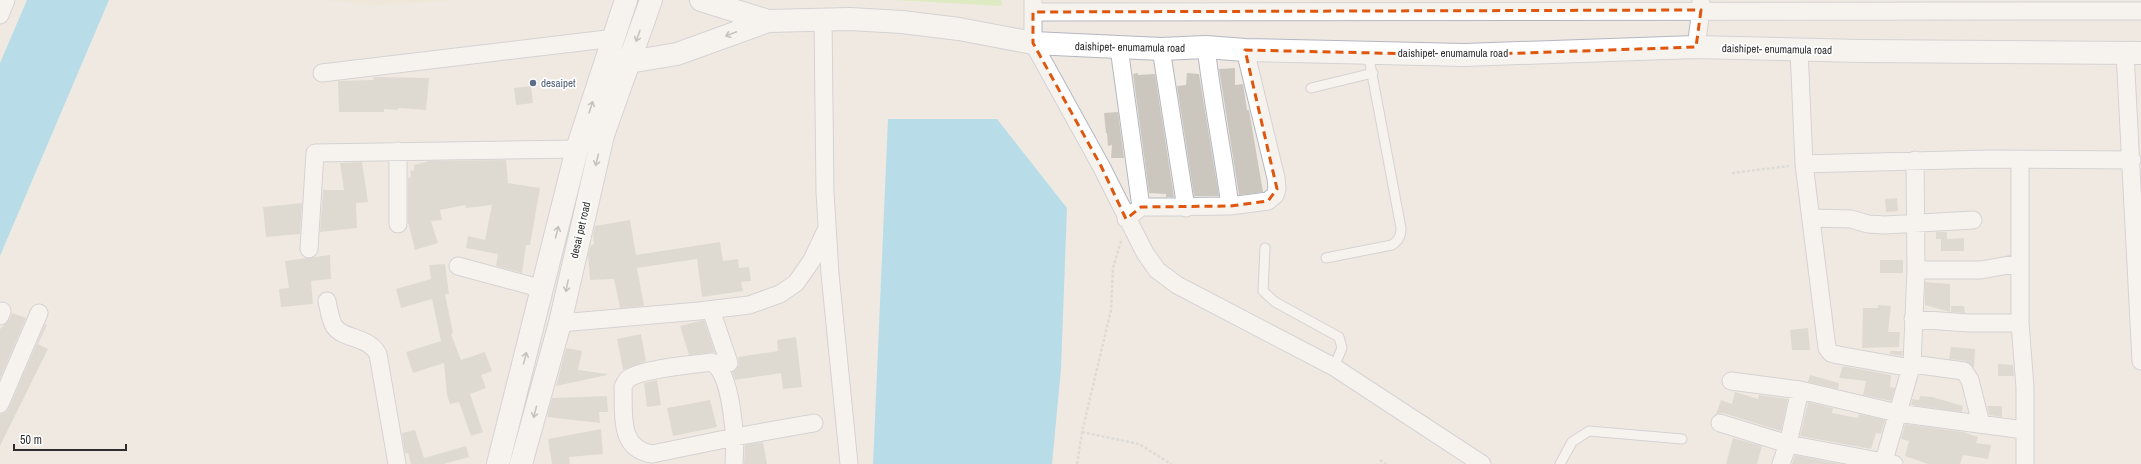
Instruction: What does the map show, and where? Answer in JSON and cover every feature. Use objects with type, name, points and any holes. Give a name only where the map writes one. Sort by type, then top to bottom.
[{"type":"street","points":[[0,15],[6,0]]},
{"type":"street","name":"desai pet road","points":[[498,464],[577,149],[626,0]]},
{"type":"street","name":"desai pet road","points":[[521,464],[560,323],[603,135],[651,0]]},
{"type":"street","name":"daishipet- enumamula road","points":[[701,0],[768,21],[823,20],[902,22],[959,29],[1032,43],[1161,50],[1206,47],[1370,63],[1464,55],[1696,47],[2133,53]]},
{"type":"street","points":[[1696,47],[1701,5]]},
{"type":"street","points":[[1482,464],[1334,367],[1177,285],[1157,270],[1145,253],[1126,219],[1101,166],[1032,43],[1033,6],[1701,5],[1900,6],[2141,11]]},
{"type":"street","points":[[823,20],[825,192],[830,274],[849,464]]},
{"type":"street","name":"daishipet- enumamula road","points":[[611,48],[629,62],[677,54],[768,21]]},
{"type":"street","points":[[1206,47],[1212,99],[1223,148],[1230,206]]},
{"type":"street","points":[[322,73],[611,48]]},
{"type":"street","points":[[1119,48],[1140,207]]},
{"type":"street","points":[[1799,49],[1804,164],[1827,348],[1831,353],[1838,355],[1912,366],[1964,371],[1970,380],[1981,424]]},
{"type":"street","points":[[1161,50],[1186,208]]},
{"type":"street","points":[[1126,219],[1140,207],[1186,208],[1230,206],[1268,201],[1275,195],[1277,189],[1276,178],[1245,50]]},
{"type":"street","points":[[2133,53],[2132,160],[2141,361]]},
{"type":"street","points":[[309,249],[315,153],[577,149]]},
{"type":"street","points":[[398,151],[398,224]]},
{"type":"street","points":[[1804,164],[2020,158],[2132,160]]},
{"type":"street","points":[[2020,158],[2020,323],[2025,387],[2025,464]]},
{"type":"street","points":[[1720,423],[1788,444],[1887,463],[1897,412],[1912,366],[1916,270],[1915,160]]},
{"type":"street","points":[[1811,218],[1852,219],[1868,224],[1885,225],[1973,220]]},
{"type":"street","points":[[560,323],[711,310],[749,305],[780,294],[796,283],[812,260],[828,225]]},
{"type":"street","points":[[1916,270],[1981,270],[2020,262]]},
{"type":"street","points":[[458,266],[543,289]]},
{"type":"street","points":[[327,301],[333,325],[337,330],[363,340],[374,347],[378,354],[397,464]]},
{"type":"street","points":[[711,310],[728,363]]},
{"type":"street","points":[[0,404],[39,313]]},
{"type":"street","points":[[1914,319],[1968,323],[2020,323]]},
{"type":"street","points":[[734,464],[735,436],[724,377],[718,366],[712,362],[663,369],[631,377],[626,381],[623,387],[625,434],[632,445],[641,453],[652,454],[735,436],[814,423]]},
{"type":"street","points":[[1732,381],[1800,390],[1897,412],[2024,430]]},
{"type":"street","points":[[1781,464],[1788,444],[1800,390]]},
{"type":"lane","points":[[1311,88],[1370,63],[1401,228],[1401,235],[1392,245],[1326,258]]},
{"type":"lane","points":[[1265,248],[1264,291],[1275,302],[1339,337],[1342,348],[1334,367]]},
{"type":"lane","points":[[1560,464],[1572,442],[1589,431],[1682,439]]},
{"type":"path","points":[[1732,173],[1804,164]]},
{"type":"path","points":[[1077,464],[1082,432],[1111,310],[1113,268],[1126,219]]},
{"type":"path","points":[[1082,432],[1139,444],[1171,464]]},
{"type":"path","points":[[1380,460],[1386,464]]},
{"type":"highlighted area","points":[[1701,10],[1696,47],[1464,55],[1245,50],[1277,189],[1268,201],[1230,206],[1141,207],[1126,219],[1101,166],[1033,43],[1033,12]]},
{"type":"shaded area","points":[[323,0],[463,0],[374,6]]},
{"type":"green space","points":[[894,0],[1001,0],[1002,6]]},
{"type":"water","points":[[27,0],[109,0],[0,256],[0,63]]},
{"type":"water","points":[[888,119],[997,119],[1067,208],[1061,369],[1052,464],[873,464]]},
{"type":"building","points":[[1235,68],[1235,85],[1243,84],[1247,110],[1249,110],[1263,192],[1239,195],[1219,69]]},
{"type":"building","points":[[1138,73],[1138,75],[1155,74],[1174,197],[1166,197],[1166,194],[1149,193],[1133,74]]},
{"type":"building","points":[[1187,73],[1199,74],[1219,196],[1194,196],[1177,86],[1186,85]]},
{"type":"building","points":[[374,77],[429,78],[426,110],[398,108],[398,110],[384,109],[384,112],[339,112],[338,81],[373,80]]},
{"type":"building","points":[[531,86],[533,103],[516,105],[514,88]]},
{"type":"building","points":[[1118,112],[1124,158],[1111,158],[1112,145],[1108,146],[1104,113]]},
{"type":"building","points":[[506,160],[508,183],[540,188],[530,245],[526,245],[522,273],[496,266],[498,254],[466,248],[468,236],[485,240],[492,205],[466,208],[465,205],[440,210],[442,220],[431,221],[438,243],[415,250],[408,222],[408,178],[411,177],[410,171],[414,170],[414,165],[429,161]]},
{"type":"building","points":[[362,162],[368,202],[356,203],[357,228],[320,232],[323,190],[344,190],[340,163]]},
{"type":"building","points":[[1897,198],[1898,211],[1886,212],[1885,199]]},
{"type":"building","points":[[302,203],[300,234],[266,237],[263,207]]},
{"type":"building","points":[[630,220],[636,255],[720,242],[723,261],[738,259],[739,268],[749,267],[751,281],[741,282],[743,291],[702,297],[697,259],[637,268],[644,306],[620,308],[614,279],[590,280],[588,255],[591,245],[594,244],[593,236],[595,226]]},
{"type":"building","points":[[1936,232],[1947,232],[1947,239],[1964,238],[1964,251],[1941,251],[1941,239],[1936,239]]},
{"type":"building","points":[[330,255],[331,279],[311,281],[313,304],[281,307],[279,289],[289,288],[285,261]]},
{"type":"building","points":[[1880,260],[1903,260],[1903,273],[1880,273]]},
{"type":"building","points":[[445,264],[449,294],[445,294],[453,333],[451,334],[461,360],[485,352],[492,371],[481,375],[486,388],[470,394],[483,432],[471,436],[459,402],[450,404],[447,395],[444,363],[413,373],[406,352],[441,341],[432,299],[401,308],[396,289],[431,279],[429,265]]},
{"type":"building","points":[[1925,282],[1950,284],[1950,312],[1925,305]]},
{"type":"building","points":[[1878,305],[1891,306],[1888,332],[1900,332],[1899,347],[1862,348],[1863,308],[1878,308]]},
{"type":"building","points":[[1951,306],[1964,306],[1965,313],[1951,312]]},
{"type":"building","points":[[12,313],[26,318],[0,379],[0,329],[9,320]]},
{"type":"building","points":[[704,320],[715,352],[689,355],[680,326]]},
{"type":"building","points":[[45,324],[47,325],[38,344],[48,349],[0,446],[0,414],[6,412],[9,408]]},
{"type":"building","points":[[1808,328],[1810,350],[1792,350],[1790,330]]},
{"type":"building","points":[[641,334],[646,361],[623,370],[617,339]]},
{"type":"building","points":[[796,337],[802,387],[783,389],[781,373],[735,380],[732,372],[739,365],[738,357],[778,351],[777,340]]},
{"type":"building","points":[[1951,347],[1975,349],[1974,368],[1966,361],[1949,359]]},
{"type":"building","points":[[566,348],[582,351],[578,370],[607,375],[556,386]]},
{"type":"building","points":[[1890,351],[1903,351],[1902,356],[1890,354]]},
{"type":"building","points":[[1998,364],[2013,365],[2014,376],[1998,376]]},
{"type":"building","points":[[1843,366],[1891,375],[1890,387],[1895,388],[1891,401],[1863,395],[1866,381],[1839,378]]},
{"type":"building","points":[[1810,375],[1839,383],[1838,389],[1808,382]]},
{"type":"building","points":[[657,380],[661,405],[647,407],[644,383]]},
{"type":"building","points":[[1735,392],[1758,399],[1759,395],[1788,399],[1781,431],[1723,413],[1716,414],[1721,400],[1732,404]]},
{"type":"building","points":[[607,396],[608,412],[599,412],[600,423],[547,417],[552,398]]},
{"type":"building","points":[[1920,396],[1932,397],[1963,406],[1962,412],[1911,405],[1912,399],[1919,400]]},
{"type":"building","points":[[710,400],[717,427],[673,436],[667,408]]},
{"type":"building","points":[[1808,402],[1833,408],[1832,413],[1858,418],[1859,414],[1885,420],[1881,434],[1876,433],[1871,449],[1800,436]]},
{"type":"building","points":[[1987,406],[2002,406],[2002,417],[1989,415]]},
{"type":"building","points":[[1905,424],[1963,432],[1978,437],[1976,443],[1991,445],[1988,459],[1963,455],[1960,464],[1928,464],[1905,456],[1909,441],[1901,439]]},
{"type":"building","points":[[601,429],[603,454],[569,457],[570,464],[552,464],[548,439]]},
{"type":"building","points":[[415,430],[424,458],[466,446],[469,457],[444,464],[411,464],[408,453],[405,454],[402,433]]},
{"type":"building","points":[[1733,438],[1762,446],[1757,464],[1726,464]]},
{"type":"building","points":[[763,442],[767,464],[744,464],[745,445]]},
{"type":"building","points":[[1795,455],[1840,464],[1792,464]]},
{"type":"place","name":"desaipet","points":[[533,83]]}]
